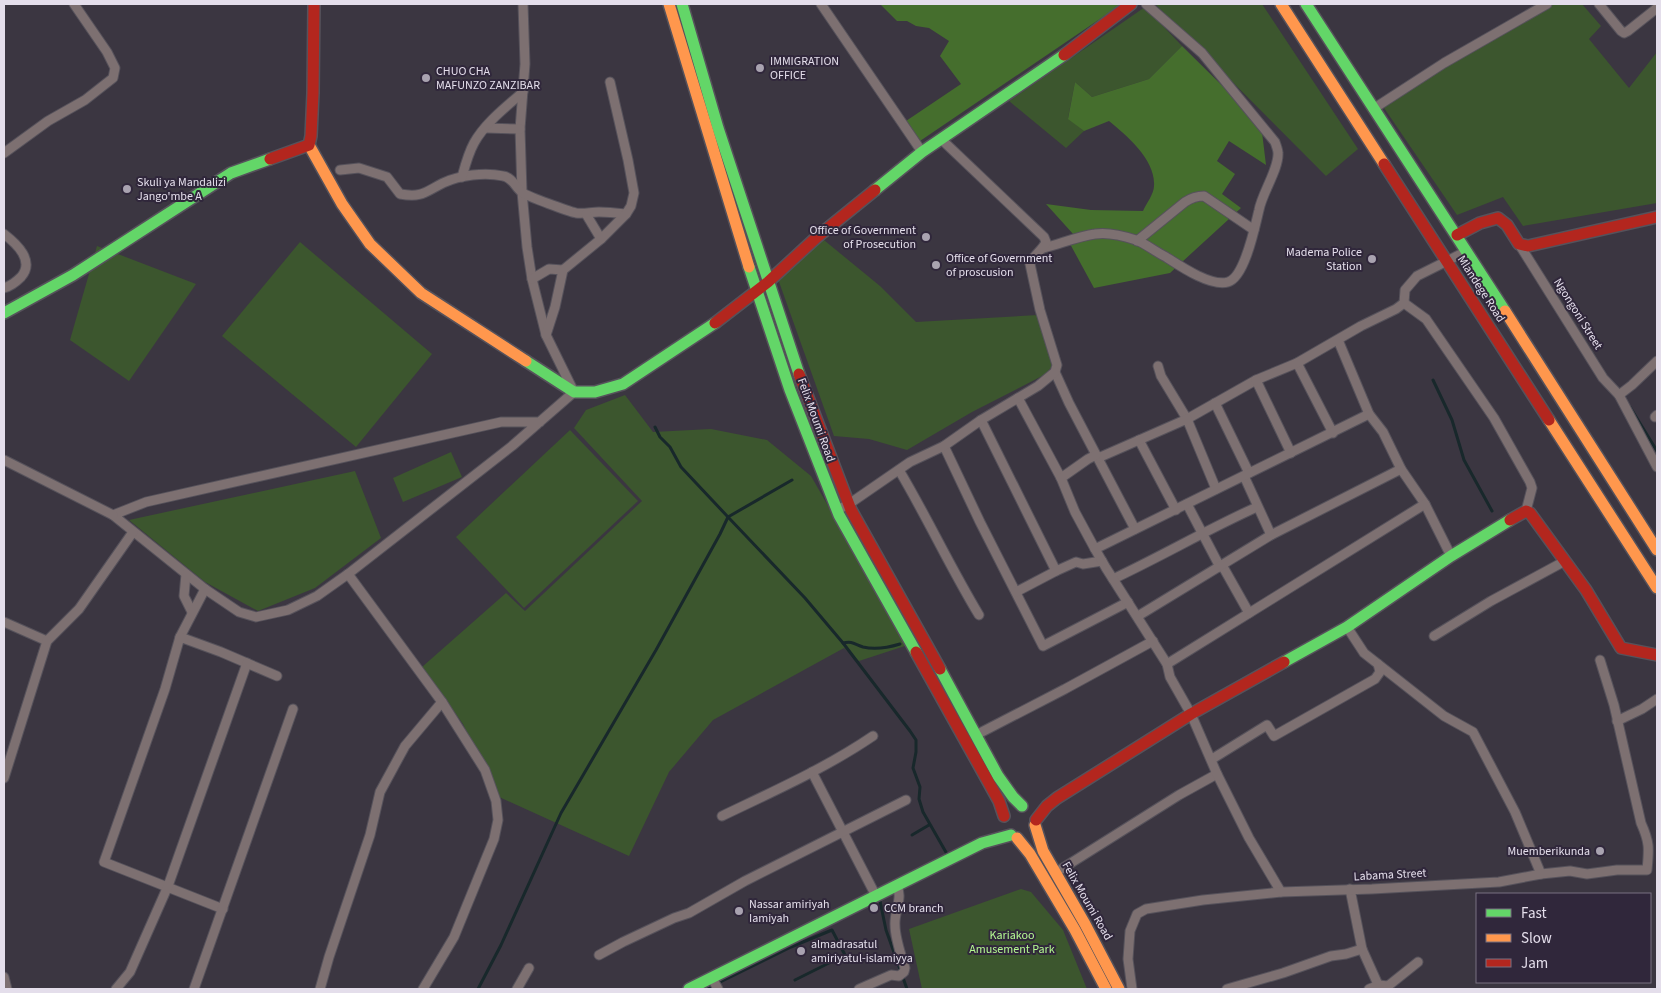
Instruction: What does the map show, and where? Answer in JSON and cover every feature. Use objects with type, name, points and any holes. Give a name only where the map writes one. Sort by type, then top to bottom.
[{"type":"main road","points":[[314,4],[313,92],[309,145],[342,204],[370,244],[421,293],[574,392],[595,392],[623,384],[716,322],[768,282],[817,236],[922,152],[1070,51],[1131,4]]},
{"type":"main road","name":"Felix Moumi Road","points":[[669,4],[705,102]]},
{"type":"main road","name":"Felix Moumi Road","points":[[682,4],[705,102],[756,291],[800,420],[825,485],[837,510],[999,801],[1004,819]]},
{"type":"main road","name":"Mlandege Road","points":[[1281,4],[1657,588]]},
{"type":"main road","name":"Mlandege Road","points":[[1306,4],[1457,235],[1657,550]]},
{"type":"main road","name":"Felix Moumi Road","points":[[713,130],[814,417],[849,504],[998,776],[1012,797],[1024,806]]},
{"type":"main road","points":[[4,313],[73,275],[231,173],[309,145]]},
{"type":"main road","points":[[1401,190],[1419,178]]},
{"type":"main road","points":[[1457,235],[1489,219],[1496,218],[1502,220],[1519,244],[1528,246],[1657,216]]},
{"type":"main road","points":[[1481,315],[1500,303]]},
{"type":"main road","points":[[1524,381],[1541,368]]},
{"type":"main road","points":[[1605,508],[1622,496]]},
{"type":"main road","points":[[1004,819],[1005,830],[1014,836],[1022,838],[1030,834],[1047,806],[1057,798],[1191,714],[1347,627],[1451,556],[1522,512],[1530,513],[1565,561],[1586,590],[1621,648],[1657,654]]},
{"type":"main road","points":[[901,626],[912,620]]},
{"type":"main road","points":[[939,694],[951,689]]},
{"type":"main road","points":[[689,989],[982,843],[998,829],[1013,806],[1039,805],[1057,798]]},
{"type":"main road","points":[[1024,806],[1033,812],[1036,823]]},
{"type":"main road","name":"Felix Moumi Road","points":[[1036,823],[1043,851],[1085,924],[1119,989]]},
{"type":"main road","points":[[982,843],[1014,836]]},
{"type":"main road","name":"Felix Moumi Road","points":[[1014,836],[1030,854],[1066,914],[1106,989]]},
{"type":"street","points":[[4,153],[48,121],[85,100],[112,78],[115,68],[107,52],[74,4]]},
{"type":"street","points":[[4,460],[113,515],[204,589],[238,612],[256,617],[288,610],[317,596],[348,574],[540,422],[574,392],[546,335],[532,278],[527,247],[522,192],[520,129],[525,64],[523,4]]},
{"type":"street","points":[[821,4],[922,152]]},
{"type":"street","points":[[837,510],[849,504],[910,462],[944,446],[981,420],[1038,386],[1055,372],[1058,365],[1040,310],[1030,264],[1032,259],[1044,248],[1096,233],[1138,241],[1192,273],[1216,282],[1228,282],[1236,276],[1243,264],[1260,203],[1276,165],[1278,153],[1275,142],[1202,53],[1146,4]]},
{"type":"street","points":[[1373,109],[1444,63],[1547,4]]},
{"type":"street","points":[[1599,4],[1624,33],[1657,8]]},
{"type":"street","points":[[546,335],[555,307],[563,270],[601,239],[626,214],[631,206],[634,193],[610,82]]},
{"type":"street","points":[[462,177],[473,144],[485,128],[522,92]]},
{"type":"street","points":[[485,128],[520,129]]},
{"type":"street","points":[[941,139],[1039,231],[1046,242],[1044,248]]},
{"type":"street","points":[[340,170],[359,168],[387,177],[400,194],[413,196],[430,191],[444,182],[462,177],[478,174],[504,176],[515,182],[522,192],[575,213],[626,214]]},
{"type":"street","points":[[1138,241],[1184,202],[1191,197],[1198,196],[1204,196],[1254,230]]},
{"type":"street","points":[[586,214],[601,239]]},
{"type":"street","points":[[4,234],[15,242],[26,260],[25,272],[14,284],[4,288]]},
{"type":"street","name":"Ngongoni Street","points":[[1519,244],[1604,378],[1619,395],[1657,467]]},
{"type":"street","points":[[1061,478],[1097,457],[1187,419],[1256,380],[1297,363],[1396,309],[1404,303],[1406,290],[1417,276],[1467,251]]},
{"type":"street","points":[[532,278],[544,270],[563,270]]},
{"type":"street","points":[[1404,303],[1426,319],[1494,418],[1530,482],[1532,488],[1526,511]]},
{"type":"street","points":[[1338,340],[1369,414],[1383,432],[1402,469],[1425,504],[1451,556]]},
{"type":"street","points":[[1619,395],[1657,361]]},
{"type":"street","points":[[1297,363],[1333,433]]},
{"type":"street","points":[[1158,366],[1187,419],[1216,490]]},
{"type":"street","points":[[1055,372],[1069,403],[1135,529]]},
{"type":"street","points":[[1256,380],[1291,452]]},
{"type":"street","points":[[1018,398],[1061,478],[1075,512],[1095,549],[1167,664],[1170,677],[1191,714],[1249,838],[1281,892]]},
{"type":"street","points":[[1215,403],[1247,474],[1257,507],[1271,535]]},
{"type":"street","points":[[1095,549],[1369,414]]},
{"type":"street","points":[[981,420],[1056,571]]},
{"type":"street","points":[[113,515],[146,502],[501,422],[540,422]]},
{"type":"street","points":[[1138,440],[1176,510]]},
{"type":"street","points":[[944,446],[1044,646],[1128,602]]},
{"type":"street","points":[[1138,616],[1271,535],[1402,469]]},
{"type":"street","points":[[899,470],[944,555],[979,615]]},
{"type":"street","points":[[1187,504],[1202,534],[1250,613]]},
{"type":"street","points":[[1167,664],[1425,504]]},
{"type":"street","points":[[1113,579],[1257,507]]},
{"type":"street","points":[[4,778],[47,641],[79,609],[133,532]]},
{"type":"street","points":[[1016,592],[1076,562],[1083,564],[1102,561]]},
{"type":"street","points":[[1434,636],[1484,605],[1565,561]]},
{"type":"street","points":[[186,574],[184,596],[192,612]]},
{"type":"street","points":[[348,574],[442,702],[485,770],[496,801],[498,820],[494,839],[454,938],[423,989]]},
{"type":"street","points":[[204,589],[180,637],[165,689],[104,862],[223,909]]},
{"type":"street","points":[[4,622],[47,641]]},
{"type":"street","points":[[1347,627],[1364,653],[1444,716],[1472,732],[1515,812],[1541,874]]},
{"type":"street","points":[[180,637],[277,676]]},
{"type":"street","points":[[976,735],[1153,641]]},
{"type":"street","points":[[1600,660],[1617,721],[1642,709],[1657,699]]},
{"type":"street","points":[[116,989],[130,972],[168,886],[247,663]]},
{"type":"street","points":[[1212,759],[1268,725],[1274,736],[1375,679],[1380,672],[1378,663]]},
{"type":"street","points":[[320,989],[370,835],[380,792],[405,746],[442,702]]},
{"type":"street","points":[[194,989],[293,709]]},
{"type":"street","name":"Labama Street","points":[[1132,989],[1128,942],[1136,914],[1146,909],[1203,900],[1281,892],[1500,882],[1541,874],[1570,871],[1587,874],[1617,870],[1647,870],[1650,846],[1641,823],[1617,721]]},
{"type":"street","points":[[722,816],[812,772],[873,736]]},
{"type":"street","points":[[812,772],[876,896]]},
{"type":"street","points":[[1055,872],[1179,794],[1218,774]]},
{"type":"street","points":[[599,955],[623,942],[689,913],[745,881],[906,800]]},
{"type":"street","points":[[859,989],[891,975],[901,974],[905,968],[894,922],[900,897],[897,886]]},
{"type":"street","points":[[1350,889],[1362,949],[1379,987]]},
{"type":"street","points":[[1227,989],[1283,973],[1331,956],[1362,949]]},
{"type":"street","points":[[1369,989],[1388,986],[1418,962]]},
{"type":"street","points":[[517,989],[529,968]]},
{"type":"street","points":[[4,977],[7,989]]},
{"type":"street","points":[[712,978],[718,989]]},
{"type":"green space","points":[[880,4],[1122,4],[920,141],[906,121],[961,84],[940,56],[949,41],[929,28],[916,26],[907,21],[897,21]]},
{"type":"green space","points":[[1155,4],[1262,4],[1358,149],[1326,176]]},
{"type":"green space","points":[[1551,4],[1582,4],[1601,26],[1589,39],[1629,88],[1657,52],[1657,203],[1523,226],[1503,197],[1457,215],[1382,105]]},
{"type":"green space","points":[[1145,7],[1182,46],[1149,79],[1092,97],[1075,82],[1068,118],[1084,131],[1066,148],[1009,101]]},
{"type":"green space","points":[[1182,46],[1261,124],[1266,165],[1229,141],[1217,161],[1235,174],[1222,194],[1241,208],[1170,273],[1094,288],[1069,242],[1074,235],[1046,204],[1091,210],[1143,211],[1153,192],[1154,186],[1150,167],[1139,149],[1109,121],[1084,131],[1068,119],[1075,82],[1092,97],[1149,79]]},
{"type":"green space","points":[[819,236],[880,286],[916,322],[1038,315],[1054,364],[1046,374],[972,412],[907,450],[869,439],[834,436],[778,279]]},
{"type":"green space","points":[[300,242],[432,354],[356,447],[222,336]]},
{"type":"green space","points":[[97,246],[196,284],[129,381],[70,340]]},
{"type":"green space","points":[[625,395],[653,432],[711,429],[767,440],[811,476],[908,645],[859,661],[844,648],[713,720],[669,772],[629,856],[497,796],[463,724],[422,667],[506,593],[525,611],[642,501],[574,428],[586,410]]},
{"type":"green space","points":[[570,430],[638,501],[524,608],[456,537]]},
{"type":"green space","points":[[451,452],[462,477],[403,502],[393,478]]},
{"type":"green space","points":[[355,471],[381,538],[315,588],[258,611],[205,582],[129,520]]},
{"type":"green space","name":"Kariakoo Amusement Park","points":[[1021,889],[1031,892],[1063,930],[1087,989],[922,989],[909,929]]},
{"type":"waterway","points":[[1433,380],[1452,420],[1464,460],[1492,511]]},
{"type":"waterway","points":[[1630,407],[1657,451]]},
{"type":"waterway","points":[[478,989],[501,945],[561,813],[656,650],[728,517],[681,467],[670,447],[660,437],[655,427]]},
{"type":"waterway","points":[[792,480],[728,517],[805,598],[843,643],[916,740],[913,768],[920,787],[919,799],[923,812],[947,854]]},
{"type":"waterway","points":[[843,643],[872,648],[900,644]]},
{"type":"waterway","points":[[912,835],[929,825]]},
{"type":"waterway","points":[[880,901],[886,930],[907,989]]},
{"type":"waterway","points":[[706,989],[791,947],[832,930],[845,955],[795,980]]},
{"type":"traffic: fast","points":[[682,4],[718,128],[799,374]]},
{"type":"traffic: fast","points":[[1306,4],[1505,311]]},
{"type":"traffic: fast","points":[[875,190],[922,152],[1064,55]]},
{"type":"traffic: fast","points":[[4,313],[73,275],[231,173],[270,159]]},
{"type":"traffic: fast","points":[[749,267],[790,390],[839,515],[916,652]]},
{"type":"traffic: fast","points":[[526,361],[574,392],[595,392],[623,384],[715,323]]},
{"type":"traffic: fast","points":[[1284,662],[1347,627],[1451,556],[1510,520]]},
{"type":"traffic: fast","points":[[940,669],[998,776],[1022,806]]},
{"type":"traffic: fast","points":[[689,989],[982,843],[1011,835]]},
{"type":"traffic: slow","points":[[669,4],[749,267]]},
{"type":"traffic: slow","points":[[1281,4],[1384,164]]},
{"type":"traffic: slow","points":[[309,145],[342,204],[370,244],[421,293],[526,361]]},
{"type":"traffic: slow","points":[[1505,311],[1657,550]]},
{"type":"traffic: slow","points":[[1549,420],[1657,588]]},
{"type":"traffic: slow","points":[[1035,825],[1043,851],[1085,924],[1119,989]]},
{"type":"traffic: slow","points":[[1017,838],[1030,854],[1075,930],[1106,989]]},
{"type":"traffic: jam","points":[[270,159],[309,145],[313,93],[314,4]]},
{"type":"traffic: jam","points":[[1064,55],[1131,4]]},
{"type":"traffic: jam","points":[[1384,164],[1549,420]]},
{"type":"traffic: jam","points":[[715,323],[768,282],[817,237],[875,190]]},
{"type":"traffic: jam","points":[[1457,235],[1480,223],[1498,218],[1507,225],[1519,244],[1528,246],[1657,217]]},
{"type":"traffic: jam","points":[[799,374],[851,510],[940,669]]},
{"type":"traffic: jam","points":[[1510,520],[1526,511],[1530,513],[1586,590],[1621,648],[1657,655]]},
{"type":"traffic: jam","points":[[916,652],[999,801],[1004,816]]},
{"type":"traffic: jam","points":[[1036,820],[1047,806],[1057,798],[1191,714],[1284,662]]},
{"type":"place","name":"IMMIGRATION OFFICE","points":[[760,68]]},
{"type":"place","name":"CHUO CHA MAFUNZO ZANZIBAR","points":[[426,78]]},
{"type":"place","name":"Skuli ya Mandalizi Jango'mbe A","points":[[127,189]]},
{"type":"place","name":"Office of Government of Prosecution","points":[[926,237]]},
{"type":"place","name":"Madema Police Station","points":[[1372,259]]},
{"type":"place","name":"Office of Government of proscusion","points":[[936,265]]},
{"type":"place","name":"Muemberikunda","points":[[1600,851]]},
{"type":"place","name":"CCM branch","points":[[874,908]]},
{"type":"place","name":"Nassar amiriyah Iamiyah","points":[[739,911]]},
{"type":"place","name":"almadrasatul amiriyatul-islamiyya","points":[[801,951]]}]
